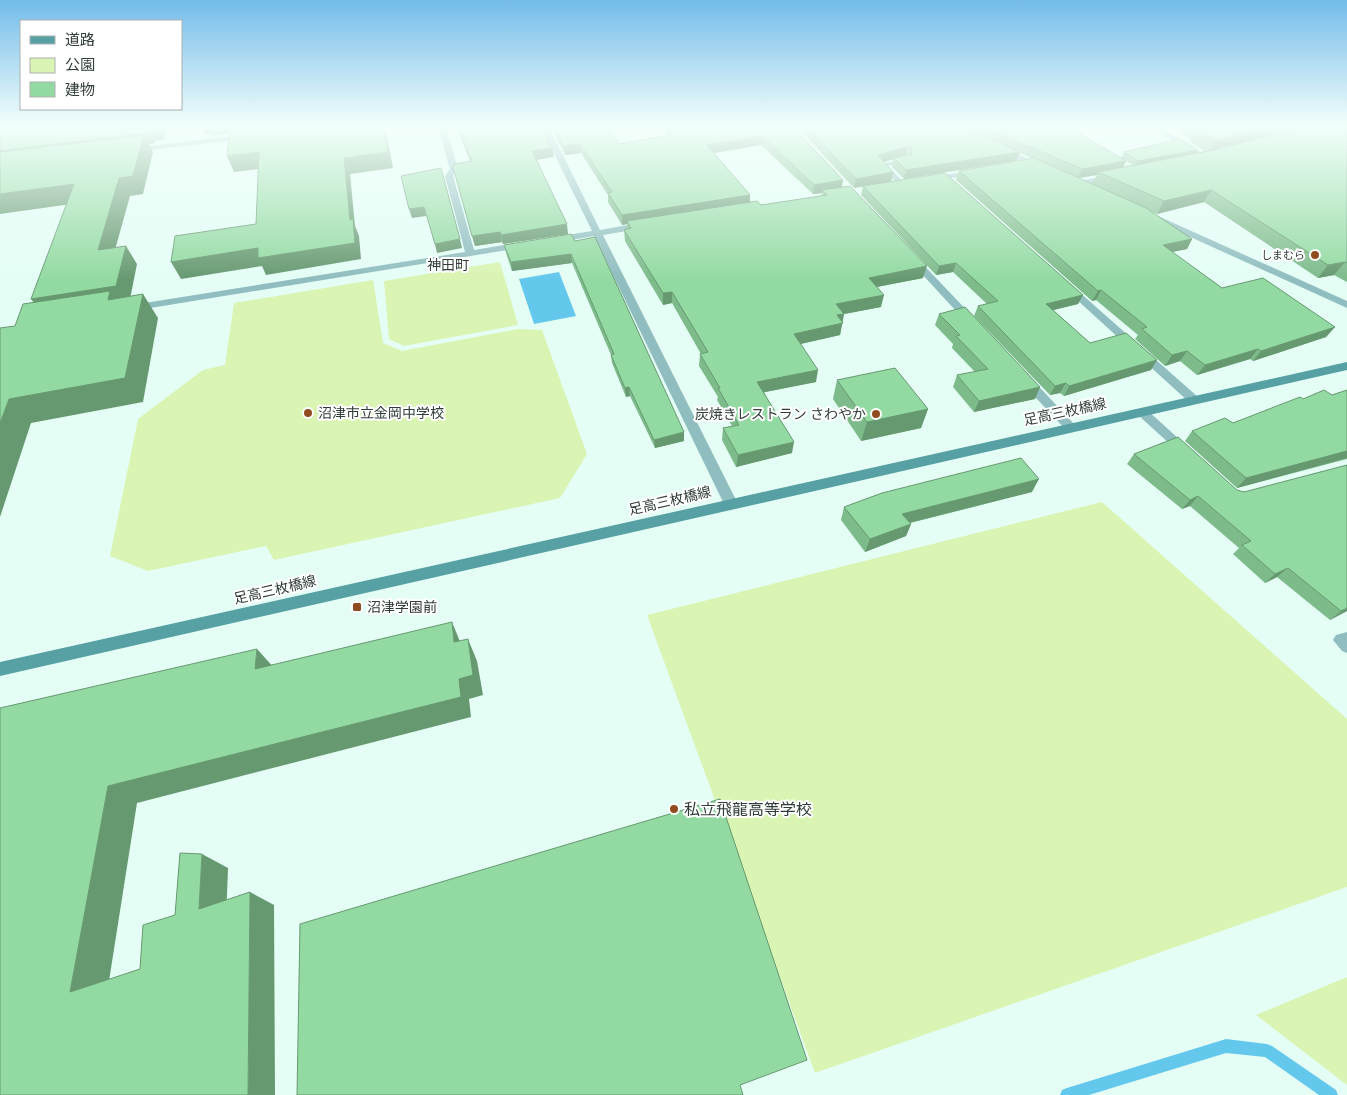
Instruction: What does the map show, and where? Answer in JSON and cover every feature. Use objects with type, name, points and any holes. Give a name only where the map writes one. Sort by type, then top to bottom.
[{"type":"main road","name":"足高三枚橋線","points":[[0,669],[1070,427],[1346,367]]},
{"type":"street","points":[[450,178],[470,254]]},
{"type":"street","points":[[571,178],[731,504]]},
{"type":"street","points":[[898,178],[905,184],[956,178]]},
{"type":"street","points":[[1094,178],[1073,181],[1095,191]]},
{"type":"street","points":[[1149,215],[1347,305]]},
{"type":"street","points":[[549,241],[656,224]]},
{"type":"street","points":[[126,309],[529,244]]},
{"type":"street","points":[[904,249],[977,327]]},
{"type":"street","points":[[1062,282],[1194,400]]},
{"type":"street","points":[[1017,370],[1070,427]]},
{"type":"street","points":[[1142,412],[1199,463]]},
{"type":"street","points":[[1347,639],[1341,640],[1347,646]]},
{"type":"green space","points":[[500,262],[518,325],[404,346],[389,339],[384,281]]},
{"type":"green space","points":[[373,280],[383,343],[402,351],[518,329],[542,330],[587,454],[560,498],[274,560],[266,546],[148,571],[110,556],[138,419],[203,370],[225,365],[234,303]]},
{"type":"green space","points":[[1102,502],[1347,719],[1347,887],[815,1073],[647,615]]},
{"type":"green space","points":[[1347,977],[1347,1085],[1256,1015]]},
{"type":"water","points":[[559,272],[576,316],[534,324],[519,279]]},
{"type":"building","points":[[0,178],[119,178],[98,250],[126,246],[116,286],[31,299],[74,184],[0,194]]},
{"type":"building","points":[[258,178],[346,178],[350,220],[353,219],[355,243],[258,258],[258,248],[171,262],[175,236],[256,224]]},
{"type":"building","points":[[402,178],[444,178],[460,239],[435,244],[424,207],[409,209]]},
{"type":"building","points":[[456,178],[545,178],[567,224],[501,235],[500,232],[472,236]]},
{"type":"building","points":[[603,178],[735,178],[750,195],[622,215],[608,193],[612,192]]},
{"type":"building","points":[[807,178],[841,178],[843,180],[814,185]]},
{"type":"building","points":[[913,178],[951,178],[1083,295],[1046,304],[1090,343],[1126,333],[1157,360],[1069,386],[1066,383],[1055,386],[978,306],[998,301],[956,263],[939,266],[863,186]]},
{"type":"building","points":[[967,178],[1079,178],[1146,208],[1192,239],[1163,245],[1222,288],[1263,278],[1335,327],[1261,351],[1258,349],[1205,365],[1187,351],[1172,355],[1142,329],[1147,327],[1101,290],[1098,291]]},
{"type":"building","points":[[1112,178],[1347,178],[1347,263],[1328,265],[1211,190],[1164,201]]},
{"type":"building","points":[[850,186],[927,266],[869,278],[884,295],[836,304],[844,314],[837,315],[843,323],[794,334],[818,370],[757,382],[794,442],[738,455],[723,428],[739,425],[700,354],[708,352],[672,292],[663,293],[624,230],[631,228],[627,221],[757,201],[761,205],[827,195],[822,190]]},
{"type":"building","points":[[571,234],[575,241],[595,237],[684,432],[654,440],[629,387],[625,388],[611,355],[614,354],[571,254],[511,262],[504,245]]},
{"type":"building","points":[[110,291],[108,300],[143,294],[125,378],[9,399],[0,423],[0,328],[15,326],[23,304]]},
{"type":"building","points":[[965,307],[1040,387],[979,401],[957,375],[988,369],[956,336],[960,335],[939,314]]},
{"type":"building","points":[[895,368],[928,409],[867,422],[837,380]]},
{"type":"building","points":[[1324,390],[1332,395],[1347,390],[1347,451],[1246,478],[1192,431],[1225,418],[1233,423],[1300,397],[1303,399]]},
{"type":"building","points":[[1178,437],[1237,490],[1244,492],[1347,465],[1347,608],[1341,611],[1288,568],[1275,574],[1242,545],[1251,541],[1198,496],[1190,500],[1134,454]]},
{"type":"building","points":[[1021,458],[1039,479],[902,514],[911,524],[870,539],[844,507],[882,493]]},
{"type":"building","points":[[452,622],[454,642],[468,639],[473,675],[459,679],[461,697],[108,786],[70,992],[140,969],[143,925],[175,915],[180,853],[202,854],[199,909],[250,892],[248,1095],[0,1095],[0,708],[257,649],[255,669]]},
{"type":"building","points":[[720,799],[807,1060],[740,1085],[743,1095],[297,1095],[300,924]]},
{"type":"waterway","points":[[1067,1095],[1226,1046],[1267,1051],[1331,1095]]},
{"type":"place","name":"しまむら","points":[[1315,255]]},
{"type":"place","name":"沼津市立金岡中学校","points":[[308,413]]},
{"type":"place","name":"炭焼きレストラン さわやか","points":[[876,414]]},
{"type":"place","name":"沼津学園前","points":[[357,607]]},
{"type":"place","name":"私立飛龍高等学校","points":[[674,809]]},
{"type":"district","name":"神田町","points":[[448,265]]}]
